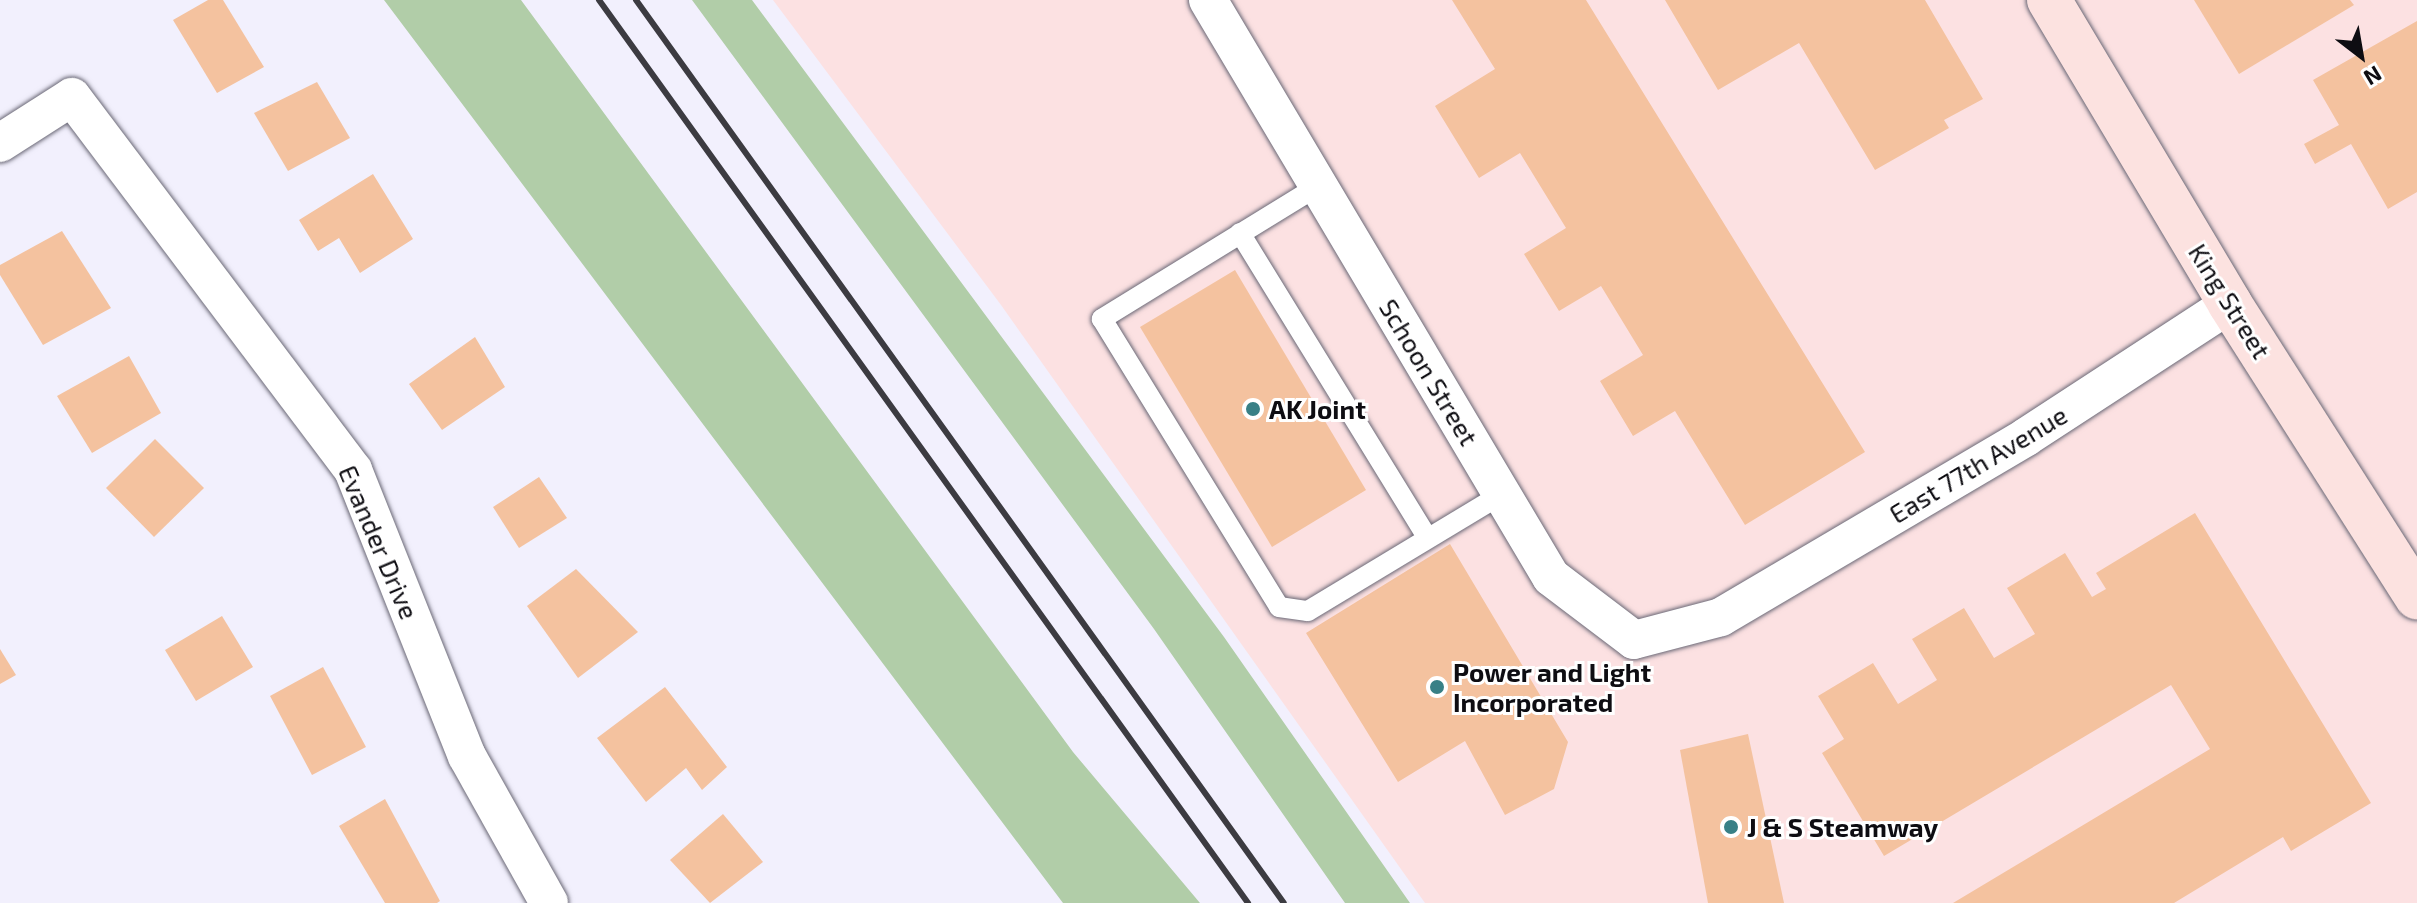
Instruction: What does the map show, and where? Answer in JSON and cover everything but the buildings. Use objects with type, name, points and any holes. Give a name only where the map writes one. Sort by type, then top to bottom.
[{"type":"street","name":"Schoon Street","points":[[1208,0],[1551,577],[1634,640],[1721,617]]},
{"type":"street","name":"King Street","points":[[2049,0],[2230,304],[2417,598]]},
{"type":"street","name":"Evander Drive","points":[[0,143],[72,97],[353,470],[467,756],[549,903]]},
{"type":"street","name":"East 77th Avenue","points":[[1721,617],[2026,437],[2230,304]]},
{"type":"lane","points":[[1318,186],[1102,319],[1279,607],[1308,611],[1502,494]]},
{"type":"lane","points":[[1240,233],[1428,538]]},
{"type":"shaded area","points":[[773,0],[2417,0],[2417,903],[1425,903],[1001,305]]},
{"type":"green space","points":[[384,0],[521,0],[1073,752],[1200,903],[1063,903]]},
{"type":"green space","points":[[692,0],[752,0],[1224,637],[1410,903],[1345,903],[1154,629]]},
{"type":"railway","points":[[599,0],[1248,903]]},
{"type":"railway","points":[[636,0],[1284,903]]},
{"type":"place","name":"AK Joint","points":[[1253,409]]},
{"type":"place","name":"Power and Light Incorporated","points":[[1437,687]]},
{"type":"place","name":"J & S Steamway","points":[[1731,827]]}]
